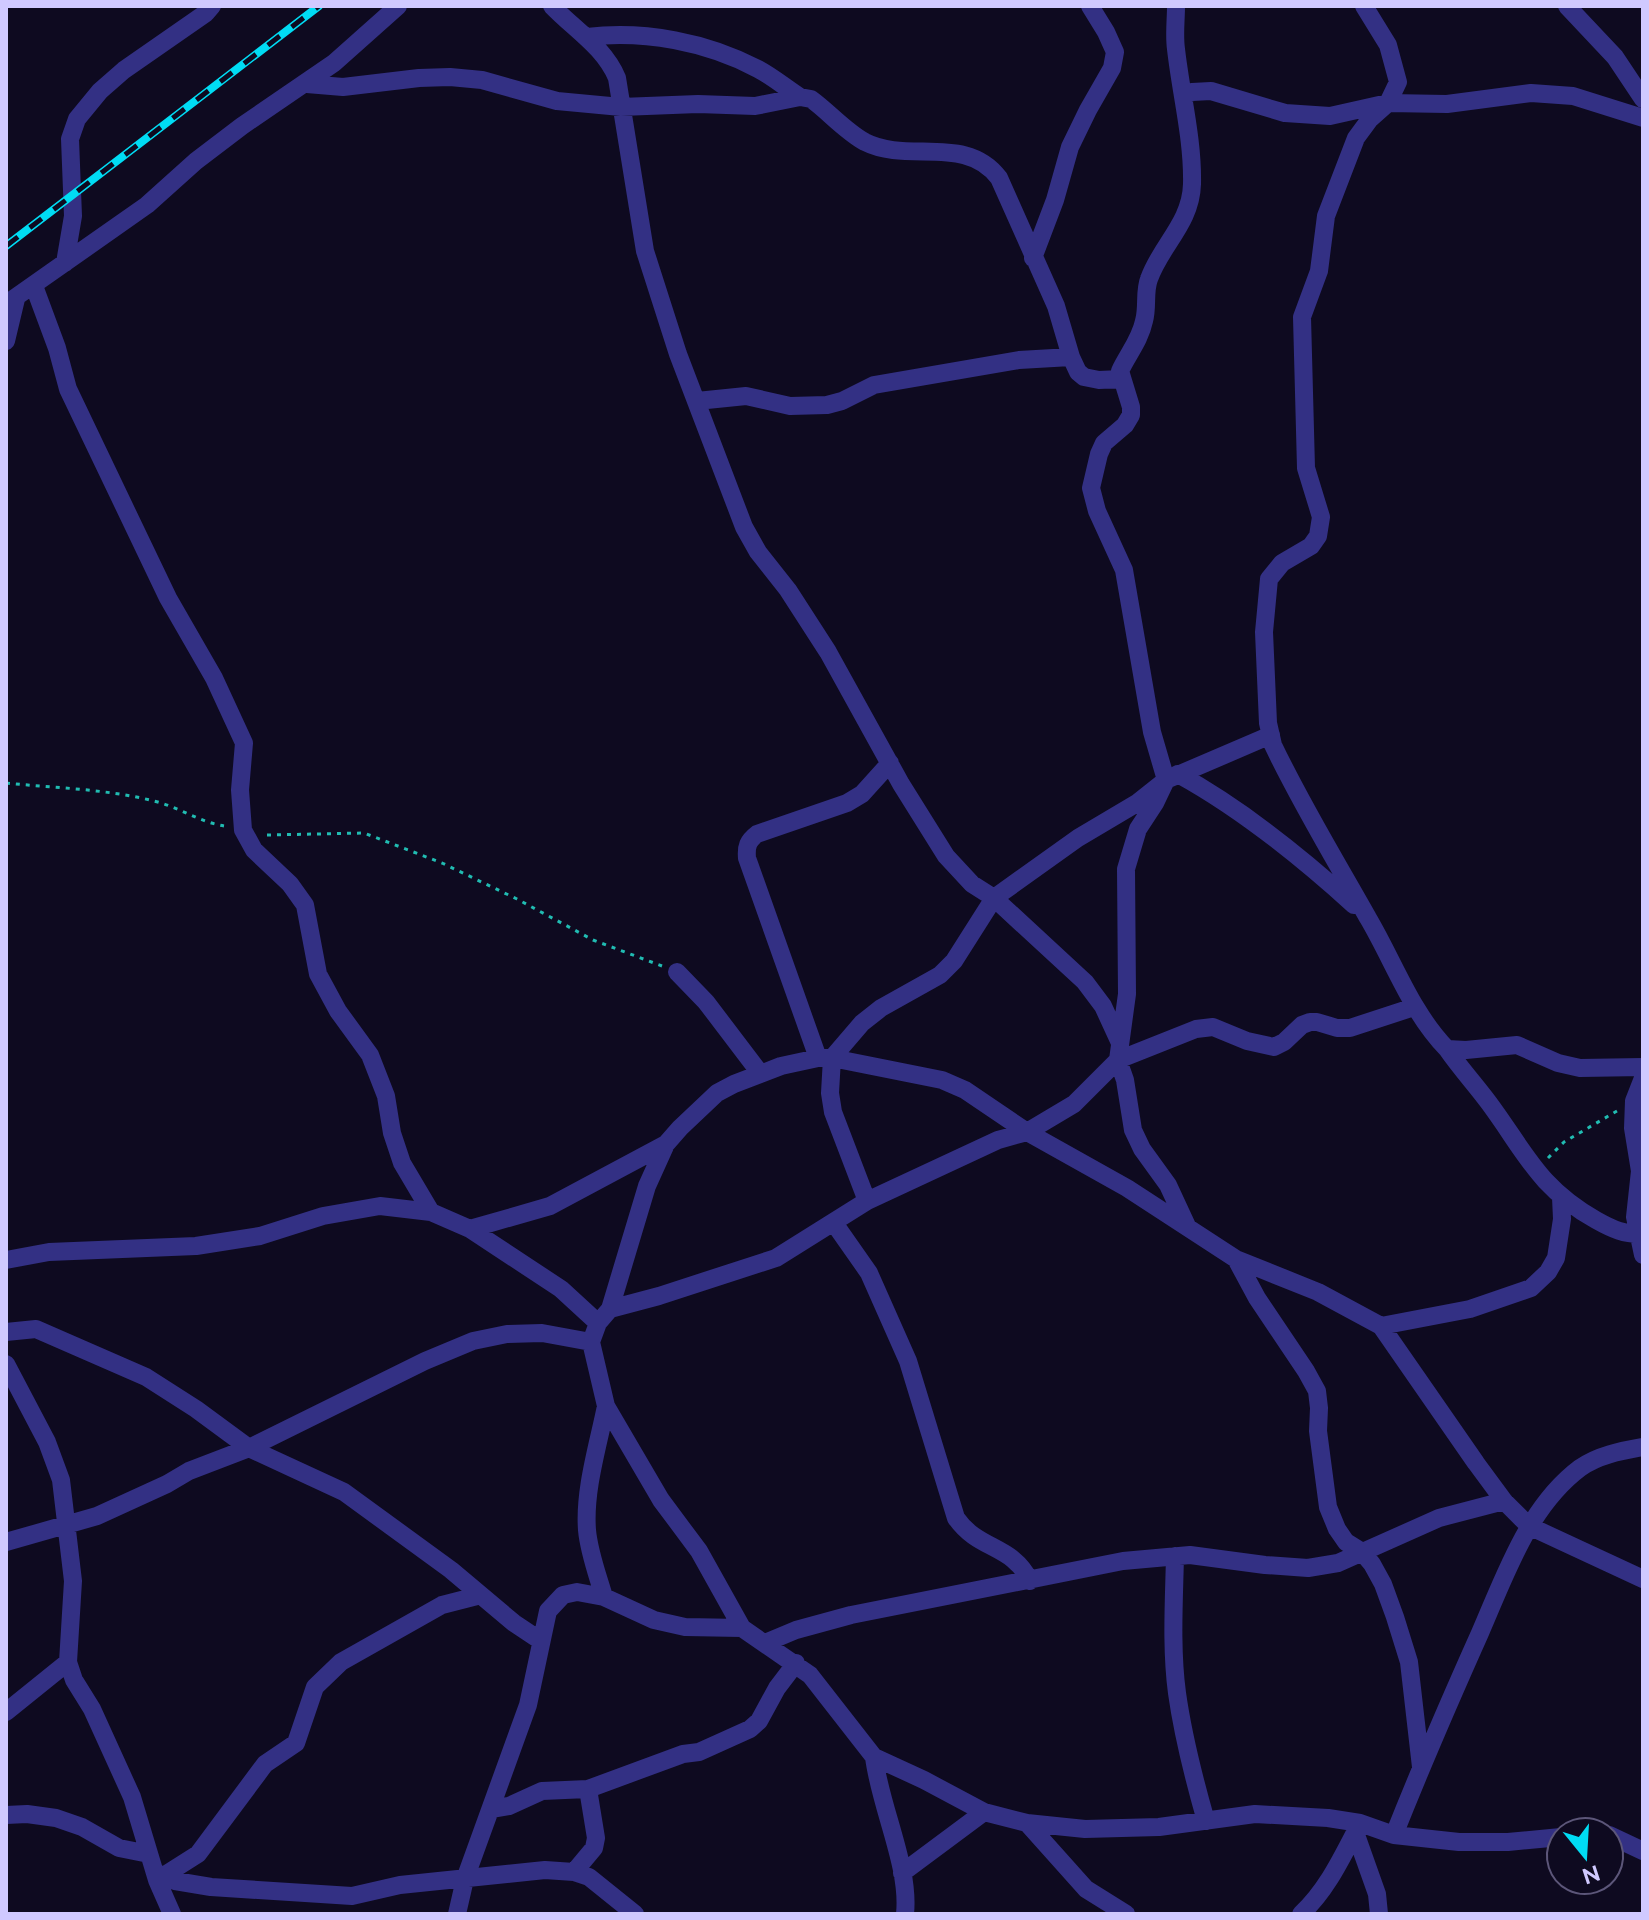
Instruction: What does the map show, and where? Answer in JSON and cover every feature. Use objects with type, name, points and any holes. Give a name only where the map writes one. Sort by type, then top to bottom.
[{"type":"street","points":[[65,263],[73,216],[70,139],[77,119],[100,91],[124,70],[212,6]]},
{"type":"street","points":[[6,341],[11,302],[147,205],[196,161],[242,126],[307,84],[398,6]]},
{"type":"street","points":[[552,6],[611,63],[617,78],[645,251],[678,354],[744,527],[828,652],[946,856],[972,884],[994,898],[1085,982],[1103,1006],[1119,1052],[1133,1130],[1142,1149],[1168,1185],[1188,1228]]},
{"type":"street","points":[[1033,258],[1055,200],[1070,147],[1112,68],[1115,52],[1090,6]]},
{"type":"street","points":[[1176,6],[1176,46],[1192,186],[1182,225],[1149,277],[1145,318],[1134,348],[1120,371],[1131,415],[1125,425],[1104,443],[1091,488],[1097,511],[1124,570],[1152,732],[1172,777],[1214,794],[1272,837],[1368,917]]},
{"type":"street","points":[[1364,6],[1393,55],[1398,82],[1388,103],[1370,119],[1356,138],[1326,216],[1319,271],[1302,317],[1306,468],[1321,517],[1318,536],[1311,546],[1282,563],[1269,579],[1264,632],[1268,723],[1282,765],[1427,1027],[1447,1049],[1542,1179],[1561,1197],[1611,1228],[1627,1234],[1641,1234]]},
{"type":"street","points":[[1567,6],[1615,57],[1643,99]]},
{"type":"street","points":[[587,37],[624,34],[681,42],[759,70],[800,97]]},
{"type":"street","points":[[307,84],[343,87],[450,77],[482,80],[557,101],[621,107],[673,104],[755,106],[800,97],[811,99],[865,142],[883,148],[956,152],[973,156],[991,167],[999,178],[1056,306],[1078,372],[1084,377],[1099,380],[1121,379]]},
{"type":"street","points":[[1183,96],[1211,91],[1285,113],[1330,116],[1388,103],[1447,104],[1531,93],[1573,96],[1643,118]]},
{"type":"street","points":[[34,286],[57,348],[68,389],[168,598],[214,678],[244,743],[240,790],[243,830],[254,850],[290,884],[305,905],[318,974],[338,1011],[370,1055],[386,1096],[392,1133],[402,1163],[431,1212]]},
{"type":"street","points":[[697,401],[746,396],[790,406],[827,405],[874,385],[1019,360],[1071,357]]},
{"type":"street","points":[[825,1058],[881,1008],[940,975],[954,961],[994,898],[1172,777],[1271,735]]},
{"type":"street","points":[[867,1201],[833,1112],[825,1058],[746,850],[749,840],[757,834],[847,803],[862,794],[890,763]]},
{"type":"street","points":[[604,1316],[776,1258],[867,1201],[998,1140],[1027,1132],[1074,1104],[1119,1052],[1127,994],[1126,869],[1138,829],[1172,777]]},
{"type":"street","points":[[677,972],[706,1002],[760,1073]]},
{"type":"street","points":[[1119,1052],[1206,1027],[1274,1047],[1310,1022],[1350,1028],[1414,1007]]},
{"type":"street","points":[[1447,1049],[1517,1045],[1558,1063],[1580,1068],[1643,1067]]},
{"type":"street","points":[[470,1229],[550,1206],[666,1144],[717,1093],[760,1073],[825,1058],[942,1080],[965,1090],[1027,1132],[1127,1188],[1236,1259],[1318,1292],[1381,1326],[1504,1501],[1529,1526],[1643,1579]]},
{"type":"street","points":[[1643,1078],[1634,1101],[1633,1128],[1640,1171],[1635,1217],[1643,1255]]},
{"type":"street","points":[[666,1144],[647,1186],[604,1316],[591,1342],[606,1406],[661,1500],[699,1551],[742,1628],[810,1675],[874,1757],[984,1812],[1027,1823],[1123,1830],[1271,1814],[1302,1815],[1394,1835],[1459,1842],[1545,1839]]},
{"type":"street","points":[[1381,1326],[1470,1309],[1531,1288],[1548,1272],[1556,1258],[1562,1219],[1561,1197]]},
{"type":"street","points":[[6,1260],[49,1252],[196,1246],[260,1236],[323,1216],[380,1206],[431,1212],[470,1229],[604,1316]]},
{"type":"street","points":[[834,1223],[869,1273],[908,1361],[956,1518],[965,1531],[978,1541],[1013,1557],[1030,1581]]},
{"type":"street","points":[[1236,1259],[1257,1298],[1317,1391],[1318,1431],[1328,1507],[1346,1542],[1362,1552],[1383,1584],[1409,1662],[1421,1767]]},
{"type":"street","points":[[6,1332],[36,1329],[146,1377],[249,1448],[344,1492],[541,1641]]},
{"type":"street","points":[[6,1542],[66,1526],[133,1500],[189,1471],[249,1448],[473,1341],[507,1334],[542,1333],[591,1342]]},
{"type":"street","points":[[7,1369],[47,1442],[61,1480],[73,1581],[68,1662],[132,1797],[149,1854],[162,1877],[172,1914]]},
{"type":"street","points":[[604,1597],[592,1559],[587,1529],[591,1482],[606,1406]]},
{"type":"street","points":[[1394,1835],[1421,1767],[1529,1526],[1561,1486],[1581,1468],[1598,1459],[1643,1447]]},
{"type":"street","points":[[765,1643],[796,1630],[851,1615],[1123,1561],[1190,1555],[1308,1568],[1338,1563],[1439,1518],[1504,1501]]},
{"type":"street","points":[[1175,1556],[1173,1624],[1177,1691],[1192,1772],[1206,1821]]},
{"type":"street","points":[[457,1914],[465,1879],[528,1705],[548,1611],[563,1595],[577,1592],[604,1597],[641,1615],[685,1627],[742,1628]]},
{"type":"street","points":[[162,1877],[198,1854],[265,1764],[296,1743],[315,1687],[341,1662],[442,1605],[481,1595]]},
{"type":"street","points":[[6,1712],[68,1662]]},
{"type":"street","points":[[491,1809],[509,1806],[542,1791],[588,1789],[746,1733],[759,1721],[777,1688],[796,1663]]},
{"type":"street","points":[[874,1757],[877,1780],[902,1873],[905,1914]]},
{"type":"street","points":[[574,1872],[594,1848],[596,1838],[588,1789]]},
{"type":"street","points":[[902,1873],[984,1812]]},
{"type":"street","points":[[6,1815],[56,1818],[82,1827],[119,1848],[149,1854]]},
{"type":"street","points":[[1027,1823],[1086,1889],[1126,1914]]},
{"type":"street","points":[[1301,1914],[1315,1901],[1358,1828]]},
{"type":"street","points":[[1358,1828],[1377,1894],[1379,1914]]},
{"type":"street","points":[[162,1877],[211,1887],[352,1896],[400,1885],[545,1870],[574,1872],[589,1877],[635,1914]]},
{"type":"path","points":[[6,783],[156,801],[206,823],[276,836],[364,833],[442,863],[593,940],[677,972]]},
{"type":"path","points":[[1542,1179],[1544,1165],[1554,1150],[1634,1101]]},
{"type":"railway","points":[[6,246],[319,6]]}]
